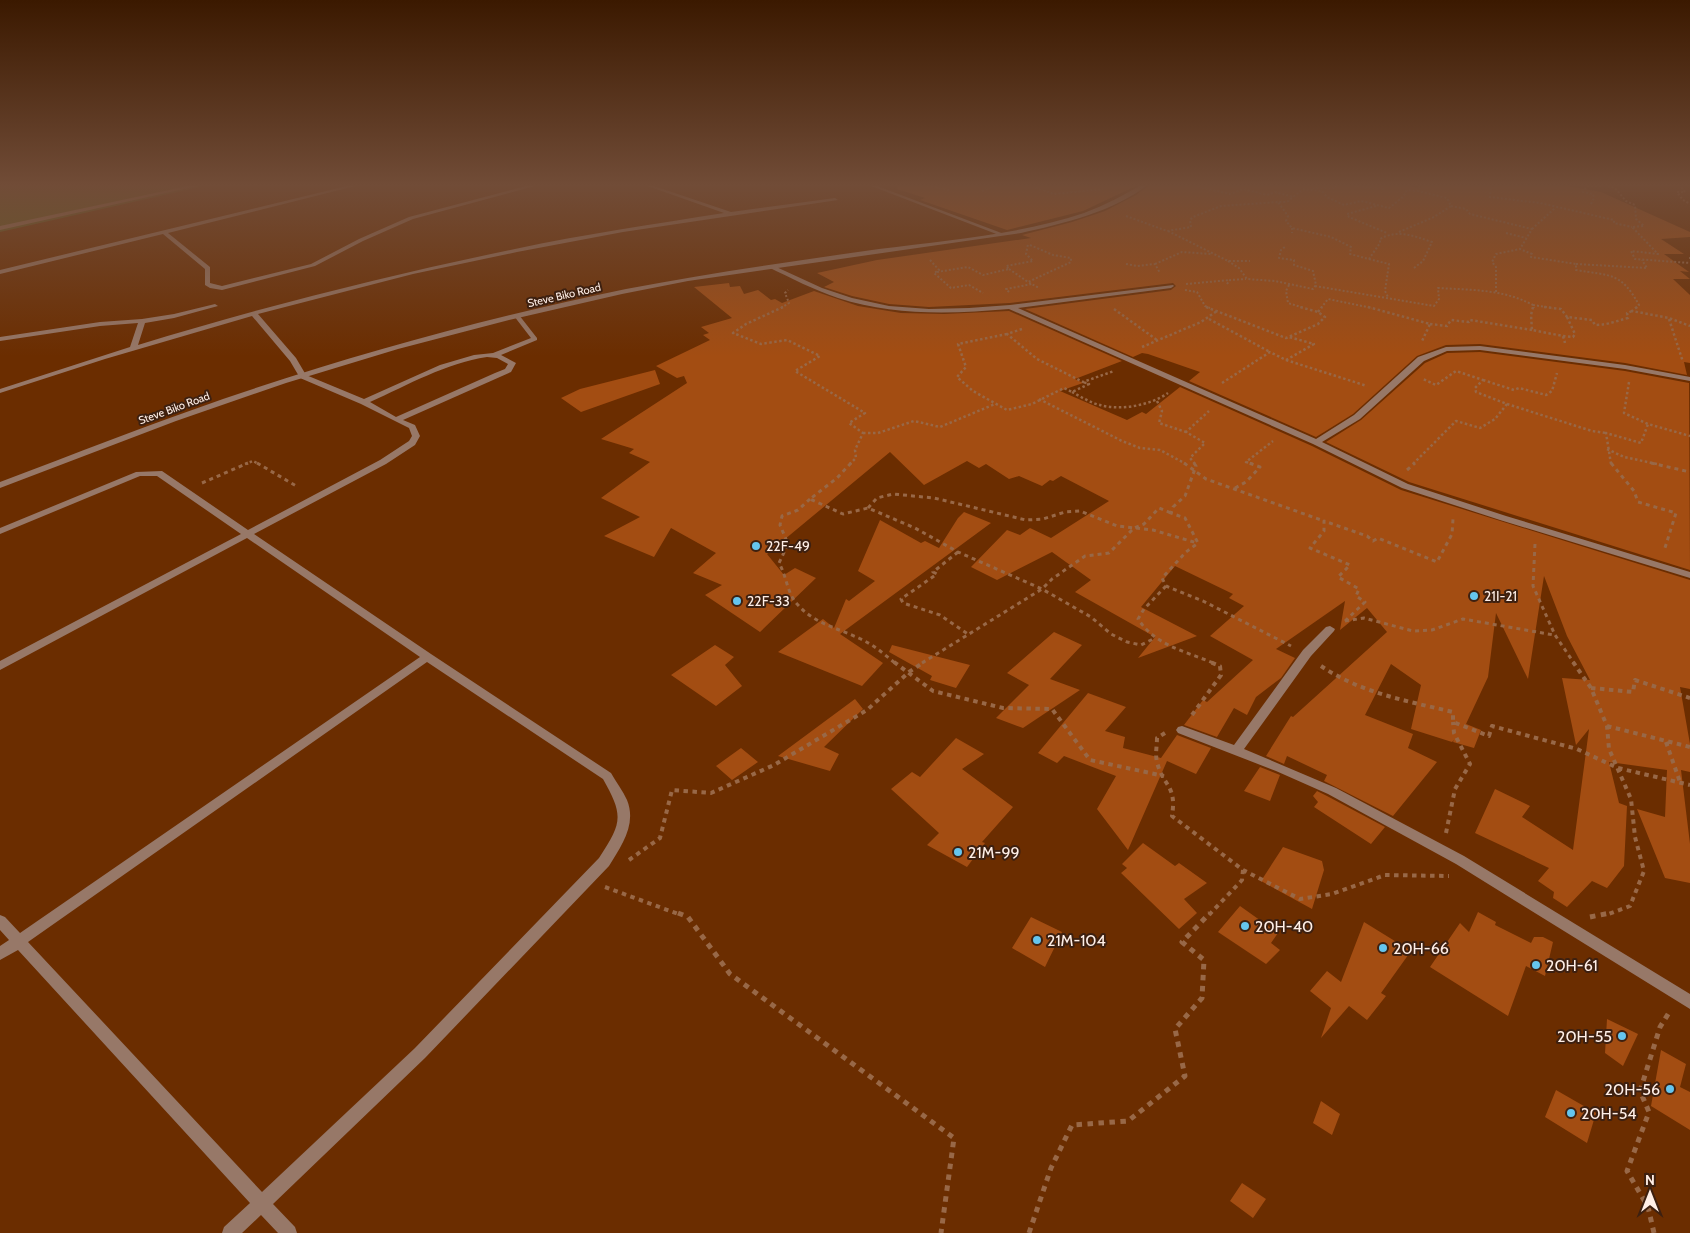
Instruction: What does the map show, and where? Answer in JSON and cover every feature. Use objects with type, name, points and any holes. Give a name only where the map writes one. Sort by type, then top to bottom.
[{"type":"street","points":[[0,272],[125,242]]},
{"type":"street","points":[[176,242],[208,268],[207,284],[222,288],[313,266],[358,242]]},
{"type":"street","points":[[0,391],[133,348],[353,286],[490,254],[561,242]]},
{"type":"street","name":"Steve Biko Road","points":[[0,485],[174,418],[396,348],[517,316],[646,288],[770,266],[947,242]]},
{"type":"street","points":[[770,266],[799,280],[851,300],[890,307],[935,311],[1009,307],[1171,286]]},
{"type":"street","points":[[0,339],[100,324],[142,321],[174,316],[214,306]]},
{"type":"street","points":[[1009,307],[1316,442],[1396,482],[1452,502],[1690,575]]},
{"type":"street","points":[[0,666],[251,535],[383,462],[412,443],[416,436],[412,426],[396,420],[364,402],[303,376],[293,360],[253,314]]},
{"type":"street","points":[[364,402],[448,365],[480,355],[494,355],[535,339],[517,316]]},
{"type":"street","points":[[133,348],[142,321]]},
{"type":"street","points":[[1316,442],[1357,416],[1421,359],[1440,351],[1480,348],[1625,367],[1689,379]]},
{"type":"street","points":[[396,420],[498,375],[511,367],[510,362],[494,355]]},
{"type":"street","points":[[0,531],[139,474],[159,473],[426,657],[607,776],[622,802],[624,825],[620,837],[604,862],[420,1053],[230,1233]]},
{"type":"street","points":[[1236,751],[1308,654],[1330,629]]},
{"type":"street","points":[[0,954],[426,657]]},
{"type":"street","points":[[1182,730],[1332,791],[1442,850],[1685,998]]},
{"type":"street","points":[[0,921],[289,1233]]},
{"type":"path","points":[[1025,242],[1053,255],[1071,258],[1071,262],[1028,282]]},
{"type":"path","points":[[1193,242],[1239,268],[1246,279]]},
{"type":"path","points":[[1340,242],[1351,247],[1351,255],[1390,264],[1384,291],[1388,297]]},
{"type":"path","points":[[1369,259],[1380,242]]},
{"type":"path","points":[[1414,268],[1422,261],[1432,242],[1430,242]]},
{"type":"path","points":[[1520,249],[1524,242]]},
{"type":"path","points":[[1646,242],[1658,254],[1631,251],[1635,259],[1690,263]]},
{"type":"path","points":[[1008,269],[1006,266],[1033,261],[1026,254],[1028,244]]},
{"type":"path","points":[[1286,246],[1281,250],[1279,258],[1294,260],[1294,265],[1313,271],[1315,286]]},
{"type":"path","points":[[1496,292],[1496,268],[1492,262],[1496,254],[1520,249],[1532,254],[1531,257],[1576,264],[1576,262],[1609,267],[1647,268],[1642,260]]},
{"type":"path","points":[[1126,264],[1137,266],[1155,264],[1182,252],[1212,254]]},
{"type":"path","points":[[934,273],[939,270],[930,260],[940,259]]},
{"type":"path","points":[[1228,261],[1250,261]]},
{"type":"path","points":[[1155,264],[1164,277],[1171,282],[1171,286]]},
{"type":"path","points":[[1567,317],[1592,320],[1595,324],[1610,325],[1614,321],[1628,318],[1627,313],[1639,305],[1629,286],[1613,277],[1576,270],[1576,264]]},
{"type":"path","points":[[934,273],[968,267],[984,275],[1008,269],[1062,301]]},
{"type":"path","points":[[934,273],[951,288],[969,285],[976,288],[984,294],[994,308]]},
{"type":"path","points":[[1171,286],[1246,279],[1275,281],[1308,289],[1315,286],[1434,306],[1438,300],[1438,288],[1496,292],[1533,305],[1561,309],[1575,334],[1573,337],[1563,336],[1470,320],[1469,322],[1451,320],[1447,326],[1430,324],[1362,305],[1328,299],[1318,312]]},
{"type":"path","points":[[799,280],[785,293],[789,303],[766,316],[744,324],[733,333],[761,344],[787,340],[820,356],[795,371],[865,413],[849,423],[863,433],[878,433],[914,422],[940,427],[995,404]]},
{"type":"path","points":[[1227,284],[1230,280]]},
{"type":"path","points":[[1289,285],[1286,291],[1288,303],[1318,312],[1325,317],[1318,324],[1289,337]]},
{"type":"path","points":[[1171,286],[1197,292],[1205,306],[1217,311],[1286,338],[1289,337],[1314,344],[1286,360]]},
{"type":"path","points":[[1098,295],[1157,340]]},
{"type":"path","points":[[1532,330],[1531,315],[1534,310],[1533,305]]},
{"type":"path","points":[[1632,310],[1669,318],[1690,326]]},
{"type":"path","points":[[1120,357],[1209,319],[1217,311]]},
{"type":"path","points":[[1669,318],[1677,340],[1677,350],[1689,379]]},
{"type":"path","points":[[1209,319],[1286,360],[1384,392]]},
{"type":"path","points":[[1041,322],[1007,334],[990,338],[984,337],[958,344],[966,367],[956,377],[1007,410],[1032,404],[1064,388],[1098,405],[1113,408],[1157,401],[1184,384]]},
{"type":"path","points":[[1430,324],[1422,342],[1440,351]]},
{"type":"path","points":[[1007,334],[1022,344],[1024,350],[1041,361],[1089,384],[1072,392]]},
{"type":"path","points":[[1563,336],[1570,359]]},
{"type":"path","points":[[1200,392],[1222,384],[1241,372],[1250,362],[1270,352]]},
{"type":"path","points":[[1406,372],[1436,385],[1456,371],[1514,390],[1519,388],[1546,395],[1552,391],[1557,373],[1550,364],[1534,355]]},
{"type":"path","points":[[1083,382],[1134,363]]},
{"type":"path","points":[[1625,367],[1630,384],[1624,413],[1648,424],[1690,436]]},
{"type":"path","points":[[1483,380],[1475,388],[1476,392],[1592,431],[1641,442],[1648,424]]},
{"type":"path","points":[[1039,399],[1122,441],[1140,448],[1160,450],[1194,469],[1206,479],[1367,536],[1374,541],[1378,538],[1437,562],[1452,534],[1452,502]]},
{"type":"path","points":[[1157,401],[1162,407],[1162,416],[1158,423],[1186,432],[1205,444],[1190,458],[1196,466],[1185,496],[1173,507],[1171,513]]},
{"type":"path","points":[[1186,432],[1221,401]]},
{"type":"path","points":[[1396,482],[1456,421],[1480,428],[1495,419],[1507,404]]},
{"type":"path","points":[[1235,488],[1246,482],[1260,467],[1246,462],[1288,430]]},
{"type":"path","points":[[863,433],[855,450],[856,458],[850,466],[798,510],[782,516],[780,525],[788,544],[779,563],[785,574],[790,593],[798,606],[818,620],[870,644],[933,692],[1003,708],[1052,709],[1090,760],[1164,776]]},
{"type":"path","points":[[1606,433],[1606,448],[1612,466],[1635,490],[1638,502],[1676,514],[1660,566]]},
{"type":"path","points":[[1606,448],[1624,457],[1690,472]]},
{"type":"path","points":[[185,491],[253,461],[317,498]]},
{"type":"path","points":[[868,508],[871,502],[880,497],[898,492],[912,496],[930,496],[1005,517],[1028,520],[1042,520],[1064,512],[1081,511],[1112,525],[1153,530],[1198,543]]},
{"type":"path","points":[[810,500],[843,514],[868,508],[915,528],[958,552],[1042,589],[1091,617],[1111,634],[1127,642],[1140,645],[1153,639]]},
{"type":"path","points":[[628,861],[660,838],[672,790],[711,793],[774,765],[867,710],[909,672],[1042,589],[1052,579],[1085,556],[1099,552],[1109,553],[1134,528],[1144,524],[1159,508],[1185,518],[1198,543]]},
{"type":"path","points":[[1324,521],[1324,531],[1310,548],[1350,565],[1338,577],[1359,589],[1356,596],[1365,602],[1345,621],[1330,629]]},
{"type":"path","points":[[1536,528],[1533,586],[1555,635],[1591,688],[1607,726],[1609,749],[1631,799],[1635,837],[1644,871],[1630,906],[1606,915],[1558,920]]},
{"type":"path","points":[[1198,543],[1186,552],[1162,578],[1166,586],[1202,601],[1308,654],[1339,677],[1410,703],[1453,712],[1454,733],[1470,764],[1455,789],[1442,850]]},
{"type":"path","points":[[958,552],[933,572],[937,574],[901,599],[902,603],[940,615],[968,634]]},
{"type":"path","points":[[1166,586],[1144,609],[1138,619],[1142,628],[1153,639],[1220,666],[1221,675],[1182,730],[1167,732],[1157,738],[1156,762],[1174,790],[1176,800],[1172,816],[1218,849],[1243,870],[1300,899],[1332,894],[1386,875],[1456,876]]},
{"type":"path","points":[[1345,621],[1364,618],[1413,631],[1432,630],[1463,619],[1555,635]]},
{"type":"path","points":[[1591,688],[1632,692],[1635,680],[1690,698]]},
{"type":"path","points":[[1453,722],[1483,735],[1490,736],[1492,726],[1577,749],[1618,768],[1690,785]]},
{"type":"path","points":[[1607,726],[1690,748]]},
{"type":"path","points":[[1666,742],[1680,782]]},
{"type":"path","points":[[604,862],[595,884],[688,916],[730,974],[954,1138],[941,1233]]},
{"type":"path","points":[[1029,1233],[1051,1168],[1072,1125],[1128,1121],[1185,1076],[1175,1028],[1202,998],[1204,960],[1182,942],[1242,880],[1243,870]]},
{"type":"path","points":[[1654,1233],[1648,1207],[1627,1171],[1649,1112],[1640,1091],[1660,1027],[1685,998]]},
{"type":"building","points":[[1006,242],[1665,242],[1684,254],[1664,254],[1689,272],[1680,271],[1690,279],[1673,279],[1690,295],[1690,363],[1684,362],[1687,375],[1625,363],[1480,344],[1446,345],[1417,356],[1353,414],[1316,437],[1189,381],[1200,372],[1148,354],[1142,353],[1133,357],[1025,309],[1171,290],[1176,286],[1173,283],[1010,303],[929,307],[889,304],[852,296],[824,287],[834,282],[817,273],[877,260]]},
{"type":"building","points":[[729,283],[730,287],[740,286],[744,294],[758,290],[771,300],[775,299],[782,303],[814,291],[858,306],[901,313],[944,314],[1009,311],[1122,361],[1075,379],[1083,383],[1060,391],[1127,420],[1142,412],[1146,414],[1180,387],[1312,446],[1401,490],[1690,580],[1690,689],[1680,687],[1690,744],[1690,772],[1681,770],[1690,844],[1690,883],[1665,878],[1637,809],[1665,817],[1667,770],[1609,762],[1619,803],[1627,806],[1624,866],[1607,888],[1592,881],[1567,907],[1553,898],[1554,892],[1538,881],[1549,868],[1475,833],[1495,789],[1530,806],[1522,817],[1573,850],[1589,729],[1576,745],[1562,678],[1590,680],[1567,636],[1544,576],[1528,679],[1496,613],[1488,677],[1466,724],[1481,730],[1474,748],[1453,742],[1454,740],[1452,742],[1411,729],[1421,685],[1391,664],[1365,715],[1413,734],[1408,748],[1437,762],[1393,816],[1324,781],[1327,775],[1287,756],[1284,764],[1266,756],[1291,716],[1293,717],[1387,632],[1367,608],[1340,630],[1345,601],[1276,649],[1295,658],[1281,678],[1256,697],[1247,715],[1234,708],[1217,737],[1184,725],[1203,700],[1207,702],[1253,660],[1210,636],[1244,606],[1229,598],[1233,594],[1175,566],[1141,607],[1197,636],[1138,658],[1155,637],[1075,592],[1091,580],[1052,552],[997,580],[971,567],[1007,530],[1020,535],[1030,528],[1051,538],[1109,501],[1061,476],[1053,481],[1050,480],[1042,486],[1019,476],[1009,479],[986,464],[979,468],[967,461],[924,485],[890,452],[767,554],[784,575],[795,568],[816,578],[760,632],[705,595],[722,585],[693,573],[716,553],[671,528],[654,557],[604,536],[640,517],[601,498],[650,462],[629,453],[634,449],[601,439],[687,383],[684,376],[677,378],[656,366],[710,340],[703,335],[709,333],[701,327],[732,318],[694,287]]},
{"type":"building","points":[[1480,352],[1625,371],[1689,383],[1690,570],[1409,482],[1326,442],[1361,420],[1425,363],[1447,353]]},
{"type":"building","points":[[655,370],[660,384],[581,412],[561,398],[580,389]]},
{"type":"building","points":[[964,512],[991,523],[840,634],[883,663],[862,686],[778,652],[823,619],[834,628],[846,599],[849,601],[875,581],[858,571],[880,520],[921,543],[925,541],[939,548],[958,518]]},
{"type":"building","points":[[1054,632],[1082,645],[1050,679],[1080,690],[1023,728],[996,718],[1029,685],[1007,673]]},
{"type":"building","points":[[715,645],[734,657],[725,665],[742,686],[716,706],[671,675]]},
{"type":"building","points":[[892,645],[970,665],[956,688],[930,680],[932,676],[889,652]]},
{"type":"building","points":[[1088,693],[1126,707],[1105,731],[1125,737],[1123,748],[1161,758],[1177,735],[1211,748],[1196,774],[1167,761],[1128,850],[1097,809],[1116,776],[1064,756],[1057,763],[1038,753]]},
{"type":"building","points":[[855,699],[863,709],[824,747],[839,754],[830,771],[778,756]]},
{"type":"building","points":[[956,738],[984,754],[962,769],[1013,807],[982,842],[985,843],[967,867],[927,845],[939,833],[891,789],[912,772],[920,777]]},
{"type":"building","points":[[741,748],[758,762],[732,780],[716,766]]},
{"type":"building","points":[[1260,767],[1280,775],[1270,801],[1244,791]]},
{"type":"building","points":[[1317,791],[1385,827],[1371,844],[1314,807],[1318,802],[1313,796]]},
{"type":"building","points":[[1143,843],[1175,866],[1179,863],[1207,883],[1184,899],[1197,913],[1179,929],[1121,873],[1127,868],[1122,864]]},
{"type":"building","points":[[1283,847],[1322,861],[1324,870],[1312,909],[1261,881]]},
{"type":"building","name":"20H-40","points":[[1240,906],[1278,933],[1271,943],[1280,950],[1266,964],[1218,932]]},
{"type":"building","points":[[1478,912],[1496,922],[1495,925],[1531,943],[1534,937],[1543,937],[1553,942],[1545,976],[1526,966],[1508,1016],[1430,967],[1460,923],[1469,932]]},
{"type":"building","name":"21M-104","points":[[1031,917],[1062,932],[1045,967],[1012,948]]},
{"type":"building","points":[[1364,922],[1411,951],[1381,993],[1386,996],[1367,1020],[1349,1006],[1321,1038],[1331,1008],[1310,991],[1327,971],[1341,982]]},
{"type":"building","points":[[1607,1019],[1638,1034],[1623,1066],[1605,1053]]},
{"type":"building","name":"20H-56","points":[[1661,1050],[1686,1064],[1680,1087],[1690,1092],[1690,1130],[1651,1106]]},
{"type":"building","name":"20H-54","points":[[1556,1090],[1596,1113],[1587,1143],[1545,1117]]},
{"type":"building","points":[[1321,1101],[1340,1114],[1332,1135],[1313,1123]]},
{"type":"building","points":[[1242,1183],[1266,1199],[1253,1218],[1230,1201]]},
{"type":"place","name":"22F-49","points":[[756,546]]},
{"type":"place","name":"21I-21","points":[[1474,596]]},
{"type":"place","name":"22F-33","points":[[737,601]]},
{"type":"place","name":"21M-99","points":[[958,852]]},
{"type":"place","name":"20H-40","points":[[1245,926]]},
{"type":"place","name":"21M-104","points":[[1037,940]]},
{"type":"place","name":"20H-66","points":[[1383,948]]},
{"type":"place","name":"20H-61","points":[[1536,965]]},
{"type":"place","name":"20H-55","points":[[1622,1036]]},
{"type":"place","name":"20H-56","points":[[1670,1089]]},
{"type":"place","name":"20H-54","points":[[1571,1113]]}]
